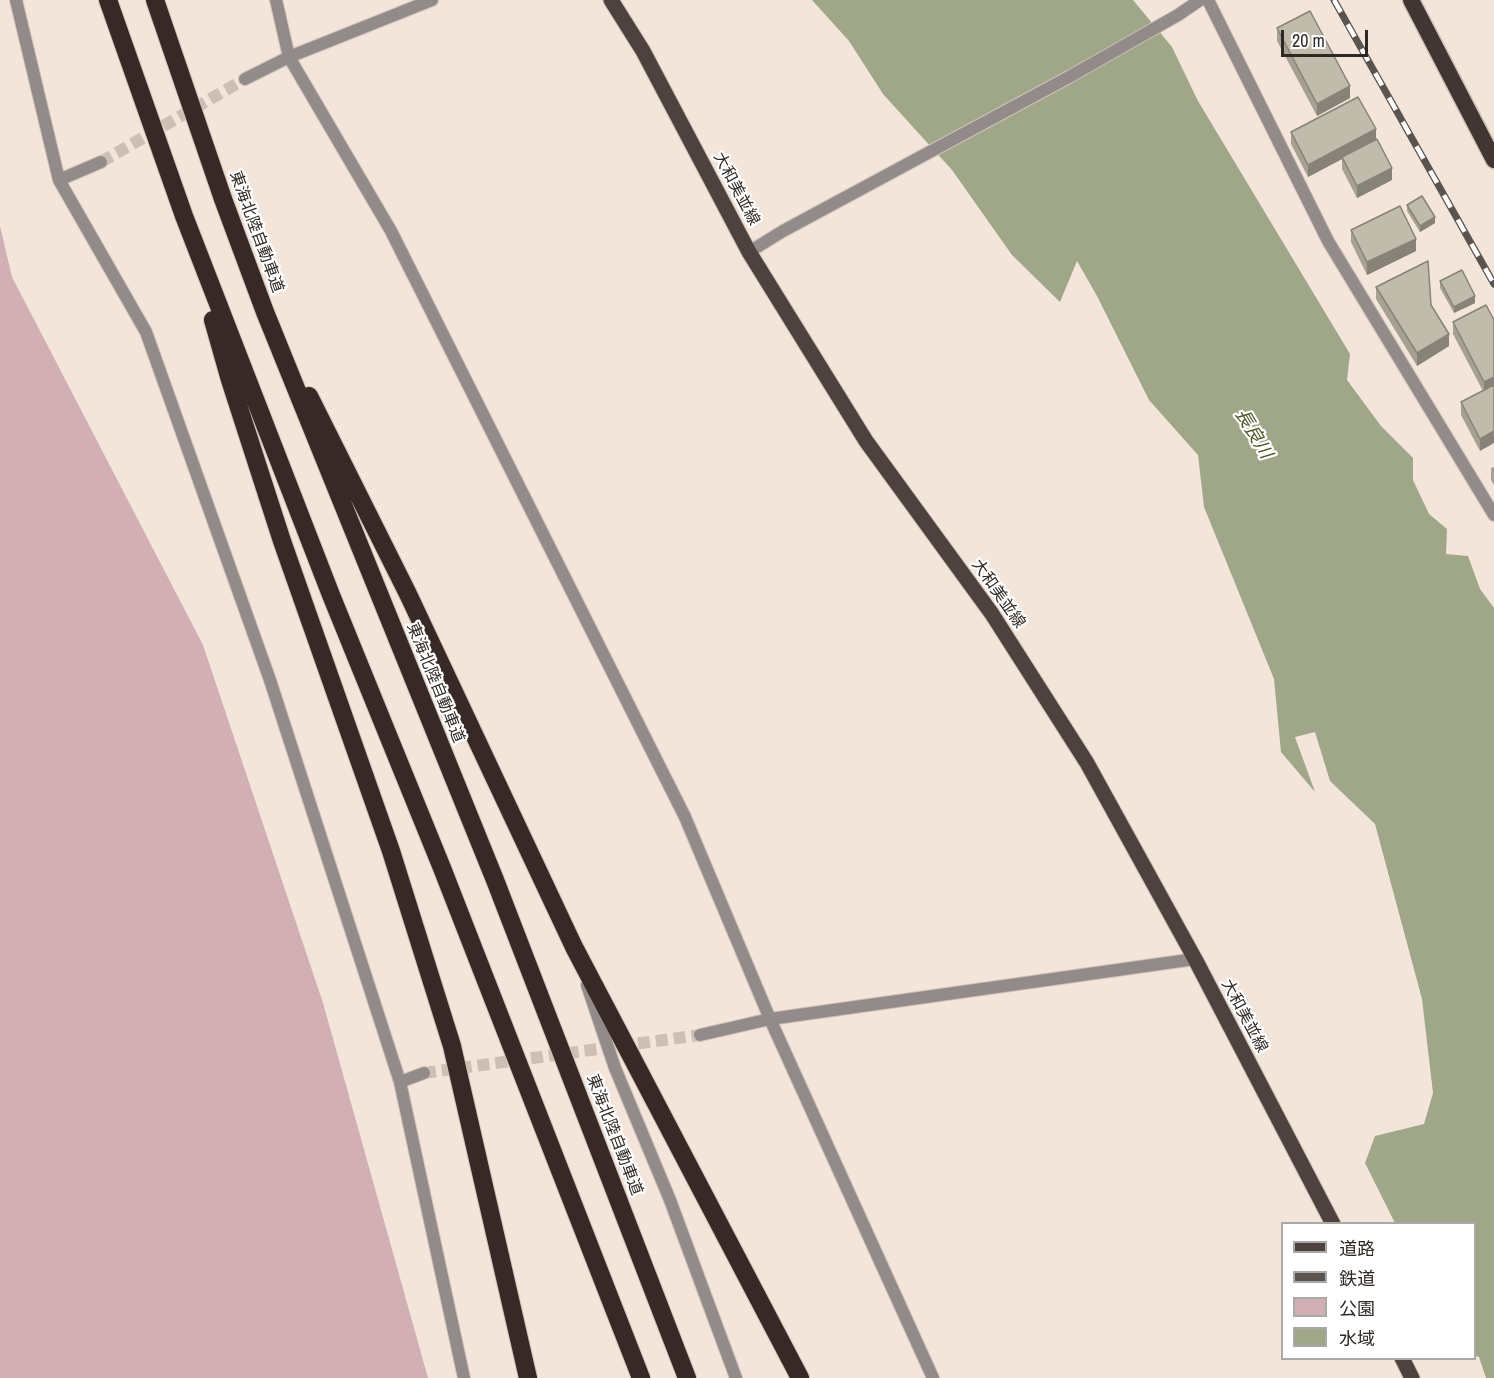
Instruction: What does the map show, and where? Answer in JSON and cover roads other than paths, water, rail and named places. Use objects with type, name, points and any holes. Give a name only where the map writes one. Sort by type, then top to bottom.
[{"type":"highway","points":[[108,0],[184,216],[331,595],[442,868],[641,1378]]},
{"type":"highway","name":"東海北陸自動車道","points":[[155,0],[223,200],[265,312],[495,880],[687,1378]]},
{"type":"highway","points":[[1411,0],[1494,160]]},
{"type":"highway","points":[[184,216],[230,380],[279,531],[391,851],[452,1046],[527,1376]]},
{"type":"highway","points":[[265,312],[333,440],[408,594],[574,947],[800,1378]]},
{"type":"main road","name":"大和美並線","points":[[611,0],[643,51],[749,252],[866,441],[992,614],[1080,753],[1195,959],[1332,1222]]},
{"type":"main road","points":[[1403,1360],[1412,1378]]},
{"type":"street","points":[[16,0],[59,180],[146,332],[270,680],[400,1083],[464,1378]]},
{"type":"street","points":[[276,0],[289,57],[391,231],[680,806],[770,1019],[933,1378]]},
{"type":"street","points":[[245,79],[289,57],[432,0]]},
{"type":"street","points":[[749,252],[783,231],[1069,77],[1200,0]]},
{"type":"street","points":[[1208,0],[1328,241],[1494,514]]},
{"type":"street","points":[[59,180],[101,162]]},
{"type":"street","points":[[574,947],[615,1068],[670,1200],[736,1378]]},
{"type":"street","points":[[700,1035],[770,1019],[1195,959]]},
{"type":"street","points":[[400,1083],[424,1073]]},
{"type":"water","name":"長良川","points":[[812,0],[1133,0],[1172,47],[1198,101],[1350,354],[1347,380],[1381,426],[1413,458],[1413,480],[1429,514],[1447,529],[1446,554],[1468,556],[1480,589],[1494,608],[1494,1378],[1486,1378],[1479,1357],[1476,1356],[1476,1222],[1394,1222],[1365,1163],[1375,1136],[1424,1124],[1433,1093],[1422,999],[1375,824],[1330,781],[1315,732],[1295,737],[1315,792],[1281,752],[1274,679],[1204,507],[1198,455],[1149,400],[1077,261],[1060,302],[1012,255],[952,170],[883,94],[849,41]]},
{"type":"tunnel","points":[[101,162],[245,79]]},
{"type":"tunnel","points":[[424,1073],[700,1035]]},
{"type":"railway","points":[[1334,0],[1494,284]]}]
